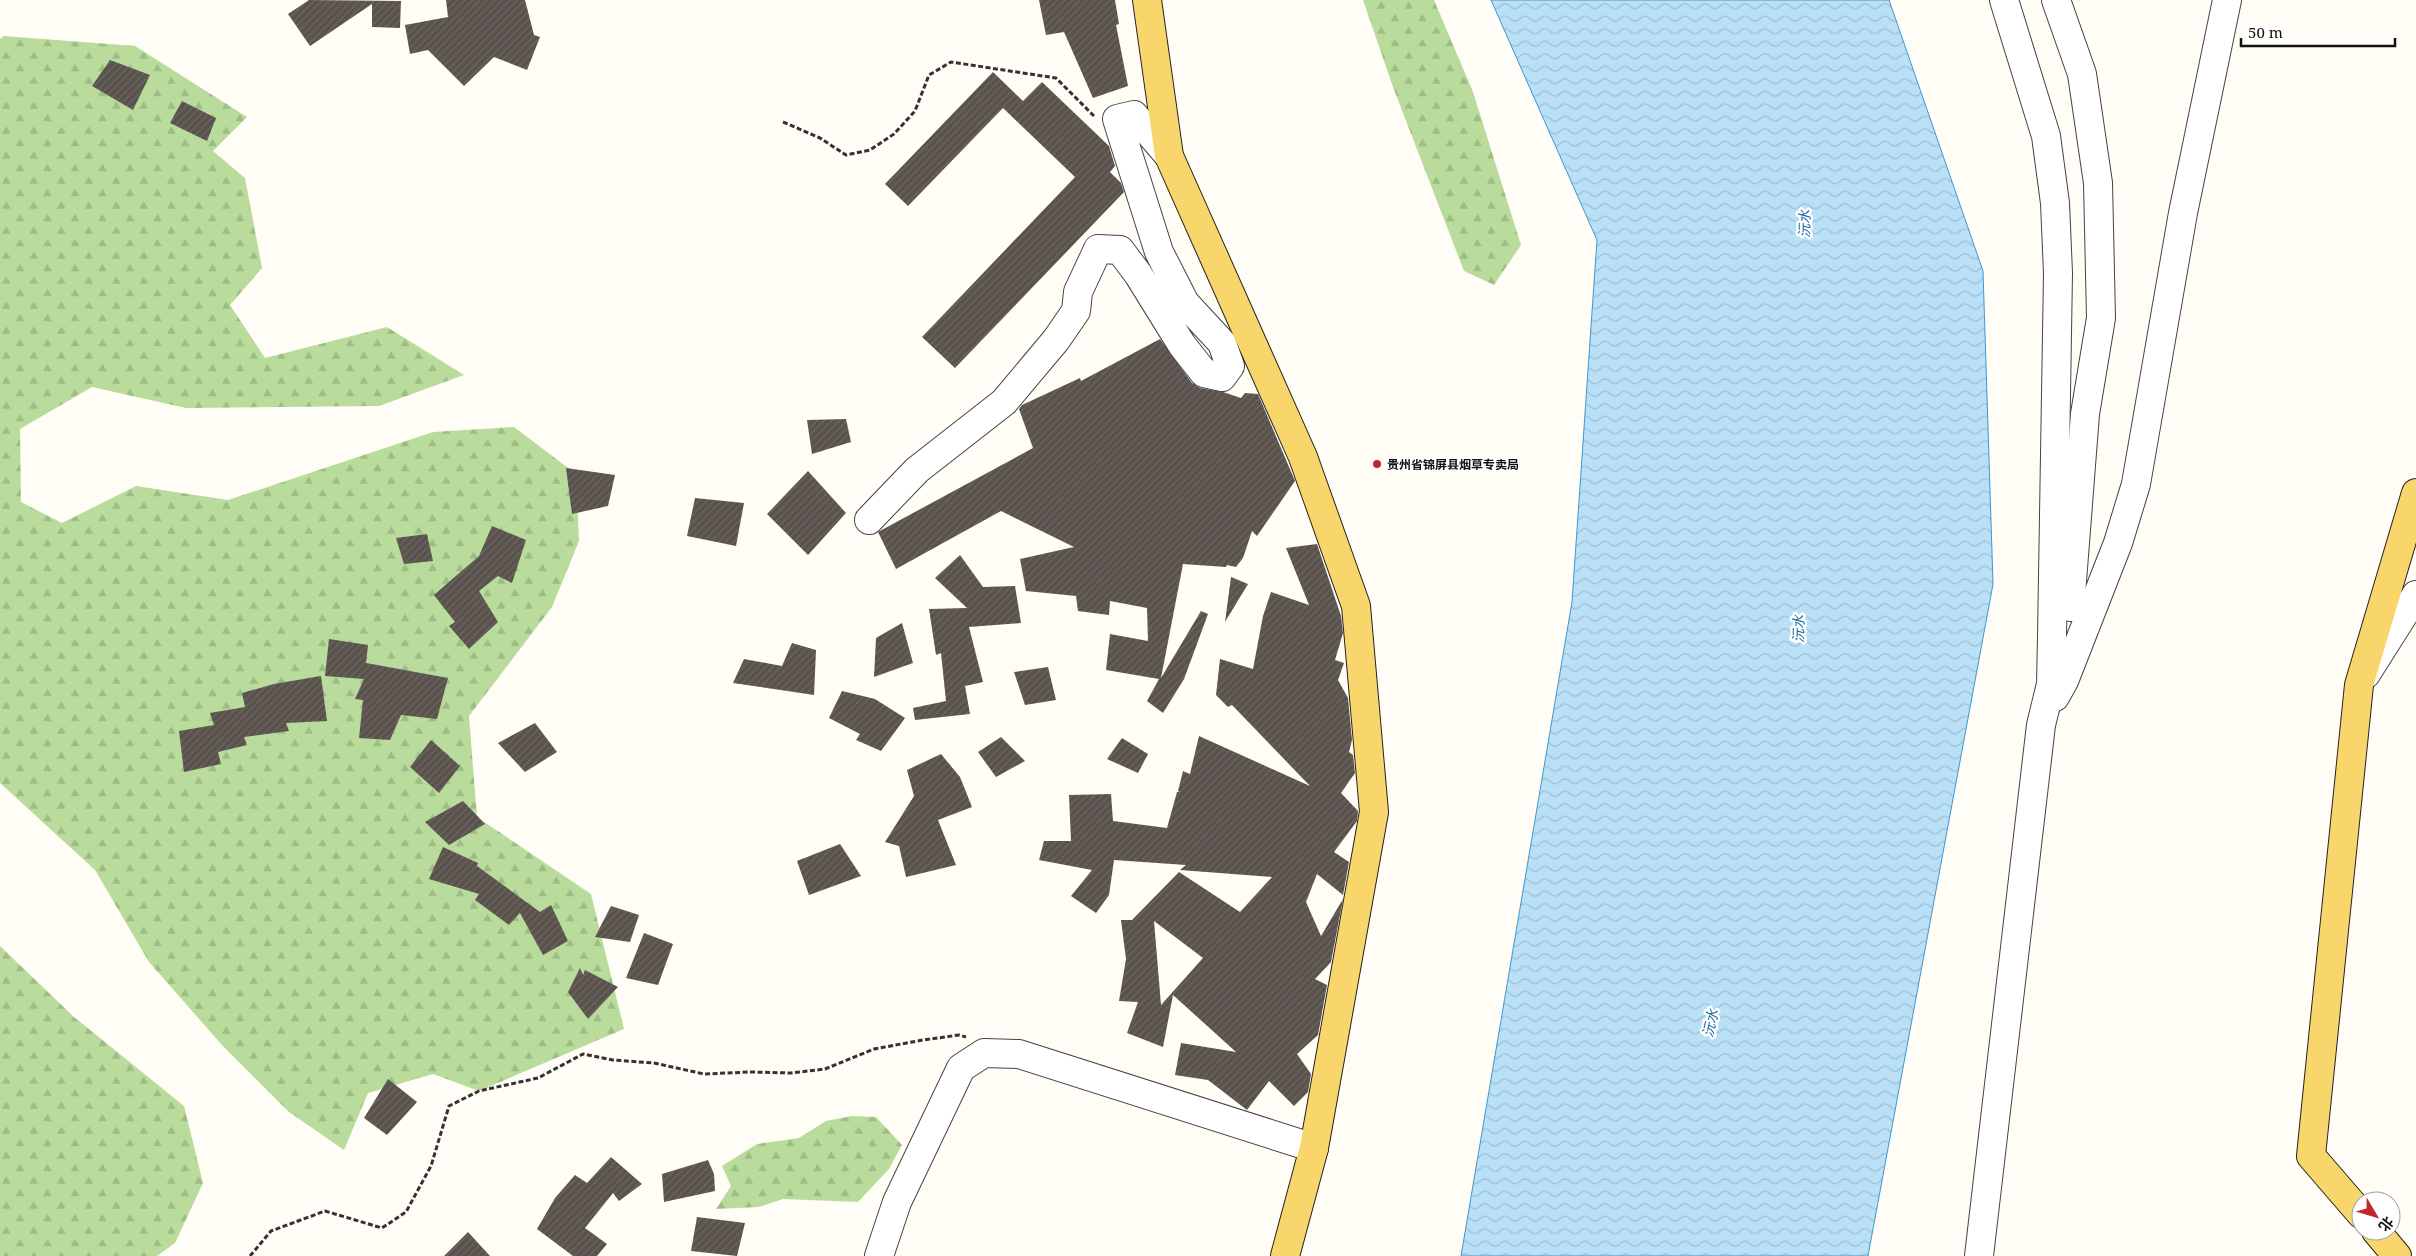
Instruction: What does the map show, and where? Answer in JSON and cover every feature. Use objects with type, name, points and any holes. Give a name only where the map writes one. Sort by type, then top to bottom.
[{"type":"main road","points":[[1147,0],[1169,156],[1303,456],[1356,606],[1374,812],[1314,1148],[1285,1256]]},
{"type":"main road","points":[[2351,1202],[2311,1156],[2360,685],[2416,493]]},
{"type":"main road","points":[[2384,1241],[2397,1256]]},
{"type":"street","points":[[1979,1256],[2041,725],[2051,684],[2052,637],[2058,273],[2055,203],[2046,136],[2004,0]]},
{"type":"street","points":[[2056,0],[2082,74],[2098,183],[2101,318],[2085,414],[2064,681]]},
{"type":"street","points":[[2041,725],[2064,681],[2118,543],[2136,484],[2183,213],[2227,0]]},
{"type":"street","points":[[869,520],[917,470],[1004,402],[1015,389],[1056,340],[1076,311],[1078,292],[1098,249],[1120,250],[1138,274],[1182,345],[1204,373],[1222,377],[1230,366],[1222,343],[1184,303],[1159,252],[1117,119],[1134,115],[1169,156]]},
{"type":"street","points":[[2360,685],[2416,595]]},
{"type":"street","points":[[880,1256],[897,1202],[960,1068],[984,1053],[1019,1054],[1314,1148]]},
{"type":"path","points":[[783,122],[820,138],[846,155],[870,150],[894,134],[915,111],[929,75],[951,62],[1056,78],[1105,126],[1117,119]]},
{"type":"path","points":[[250,1256],[271,1231],[324,1211],[382,1228],[406,1212],[431,1166],[449,1106],[479,1092],[538,1078],[583,1054],[613,1060],[654,1064],[704,1074],[791,1073],[825,1069],[874,1048],[959,1035],[968,1037]]},
{"type":"green space","points":[[1363,0],[1434,0],[1473,92],[1521,245],[1494,285],[1464,271],[1393,87]]},
{"type":"green space","points":[[4,36],[135,46],[247,117],[213,151],[245,178],[262,268],[230,305],[265,358],[387,327],[464,375],[379,406],[186,408],[92,387],[20,429],[21,502],[62,523],[136,486],[228,500],[433,432],[514,427],[576,474],[579,541],[552,607],[469,716],[477,817],[591,894],[624,1029],[479,1091],[433,1074],[368,1093],[344,1150],[289,1112],[221,1044],[149,962],[95,870],[0,783],[0,39]]},
{"type":"green space","points":[[0,946],[74,1017],[184,1106],[203,1183],[175,1243],[157,1256],[0,1256]]},
{"type":"green space","points":[[852,1116],[876,1117],[902,1145],[889,1169],[858,1202],[783,1199],[759,1207],[716,1209],[731,1186],[722,1166],[757,1144],[799,1138],[826,1121]]},
{"type":"water","name":"沅水","points":[[1491,0],[1889,0],[1983,271],[1993,584],[1868,1256],[1461,1256],[1572,602],[1597,240]]},
{"type":"building","points":[[309,0],[401,1],[400,28],[372,27],[372,4],[310,46],[288,14]]},
{"type":"building","points":[[446,0],[525,0],[534,35],[540,37],[527,70],[494,57],[464,86],[428,50],[410,54],[405,25],[448,17]]},
{"type":"building","points":[[1039,0],[1115,0],[1119,24],[1116,25],[1128,86],[1093,98],[1064,32],[1046,35]]},
{"type":"building","points":[[110,60],[150,75],[133,110],[92,86]]},
{"type":"building","points":[[993,72],[1023,101],[1042,82],[1109,146],[1115,166],[1110,172],[1121,183],[1124,192],[955,368],[922,337],[1075,177],[1003,108],[908,206],[885,184]]},
{"type":"building","points":[[182,101],[216,118],[207,141],[170,123]]},
{"type":"building","points":[[1160,339],[1192,383],[1200,388],[1223,392],[1241,398],[1245,393],[1258,394],[1295,481],[1257,536],[1252,531],[1243,558],[1236,567],[1183,564],[1161,678],[1201,611],[1208,614],[1184,679],[1163,713],[1147,701],[1159,679],[1106,670],[1110,634],[1148,641],[1147,608],[1110,601],[1109,615],[1078,611],[1076,596],[1026,591],[1020,559],[1074,547],[1001,511],[896,569],[878,532],[1033,448],[1019,409],[1022,405],[1080,378],[1081,381]]},
{"type":"building","points":[[846,419],[851,442],[812,454],[807,420]]},
{"type":"building","points":[[566,468],[615,475],[608,506],[572,514]]},
{"type":"building","points":[[808,471],[846,513],[808,555],[767,514]]},
{"type":"building","points":[[695,498],[744,503],[736,546],[687,536]]},
{"type":"building","points":[[492,526],[526,540],[512,583],[498,576],[479,591],[498,622],[469,649],[449,626],[455,622],[434,595],[479,556]]},
{"type":"building","points":[[427,534],[433,561],[404,564],[396,538]]},
{"type":"building","points":[[1317,544],[1341,616],[1343,633],[1335,660],[1344,663],[1338,680],[1348,698],[1352,740],[1349,752],[1353,755],[1355,773],[1341,793],[1358,811],[1357,821],[1334,852],[1349,862],[1343,895],[1317,874],[1306,902],[1321,936],[1343,899],[1331,962],[1315,979],[1327,985],[1318,1035],[1297,1054],[1311,1074],[1308,1092],[1294,1106],[1269,1081],[1247,1110],[1208,1080],[1175,1075],[1181,1043],[1236,1052],[1173,995],[1163,1047],[1127,1033],[1138,1002],[1119,1001],[1126,959],[1121,920],[1132,920],[1179,872],[1240,912],[1272,877],[1180,870],[1186,865],[1114,860],[1109,895],[1096,913],[1071,896],[1092,870],[1039,860],[1044,841],[1071,841],[1069,795],[1111,794],[1113,821],[1167,828],[1177,792],[1180,792],[1178,791],[1183,771],[1190,774],[1199,736],[1310,786],[1232,705],[1228,707],[1216,695],[1220,659],[1253,669],[1263,616],[1271,592],[1309,605],[1286,548]],"holes":[[[1154,921],[1203,958],[1161,1005]]]},
{"type":"building","points":[[960,555],[983,587],[1015,586],[1021,623],[969,627],[983,682],[965,686],[970,714],[915,720],[913,708],[946,701],[941,653],[936,655],[929,609],[967,608],[935,578]]},
{"type":"building","points":[[1231,577],[1248,584],[1225,622]]},
{"type":"building","points":[[902,623],[913,663],[874,677],[876,638]]},
{"type":"building","points":[[329,639],[368,645],[366,663],[448,678],[437,719],[401,715],[390,740],[359,738],[363,700],[355,699],[364,679],[325,676]]},
{"type":"building","points":[[792,643],[816,650],[814,695],[733,683],[744,659],[782,666]]},
{"type":"building","points":[[1048,667],[1056,700],[1025,705],[1014,672]]},
{"type":"building","points":[[321,676],[327,721],[286,723],[289,731],[244,737],[247,745],[218,752],[221,764],[184,772],[179,731],[214,725],[210,713],[245,707],[242,693],[274,684]]},
{"type":"building","points":[[842,691],[875,699],[905,718],[881,751],[856,740],[860,734],[829,718]]},
{"type":"building","points":[[535,723],[557,752],[525,772],[498,743]]},
{"type":"building","points":[[1001,737],[1025,761],[996,777],[978,752]]},
{"type":"building","points":[[1122,738],[1148,754],[1138,773],[1107,759]]},
{"type":"building","points":[[431,740],[460,766],[439,793],[410,767]]},
{"type":"building","points":[[941,754],[960,777],[972,807],[938,820],[956,865],[906,877],[899,846],[885,842],[914,796],[907,770]]},
{"type":"building","points":[[463,801],[485,824],[449,845],[425,822]]},
{"type":"building","points":[[840,844],[861,876],[809,895],[797,861]]},
{"type":"building","points":[[443,847],[478,863],[477,866],[540,912],[551,905],[568,941],[543,955],[520,913],[509,925],[475,900],[479,894],[429,879]]},
{"type":"building","points":[[611,906],[639,915],[630,942],[595,937]]},
{"type":"building","points":[[644,933],[673,944],[658,985],[626,978]]},
{"type":"building","points":[[580,968],[583,975],[585,970],[618,987],[588,1019],[568,992]]},
{"type":"building","points":[[388,1079],[417,1102],[387,1135],[364,1118]]},
{"type":"building","points":[[611,1157],[642,1184],[619,1201],[613,1193],[585,1228],[607,1244],[597,1256],[573,1256],[537,1229],[555,1198],[575,1175],[587,1183]]},
{"type":"building","points":[[708,1160],[714,1174],[715,1191],[664,1202],[662,1174]]},
{"type":"building","points":[[697,1217],[745,1223],[737,1256],[691,1251]]},
{"type":"building","points":[[468,1232],[490,1256],[444,1256]]},
{"type":"place","name":"贵州省锦屏县烟草专卖局","points":[[1377,464]]}]
